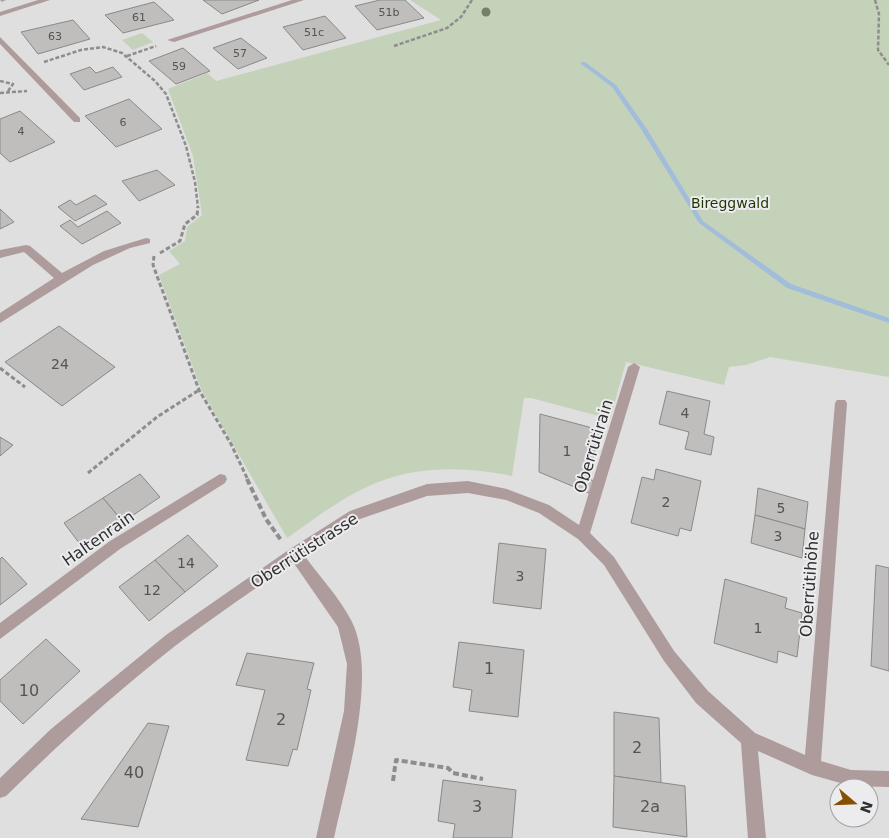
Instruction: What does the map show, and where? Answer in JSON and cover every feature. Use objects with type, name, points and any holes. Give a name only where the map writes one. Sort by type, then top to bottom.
[{"type":"street","points":[[16,0],[23,7]]},
{"type":"street","points":[[0,14],[46,0]]},
{"type":"street","points":[[171,40],[300,0]]},
{"type":"street","points":[[0,39],[76,120]]},
{"type":"street","points":[[0,319],[62,279],[110,252],[131,244],[146,241]]},
{"type":"street","points":[[0,254],[26,248],[62,279]]},
{"type":"street","name":"Oberrütirain","points":[[583,535],[634,367]]},
{"type":"street","name":"Oberrütihöhe","points":[[812,767],[841,403]]},
{"type":"street","name":"Haltenrain","points":[[0,632],[115,545],[220,479]]},
{"type":"street","name":"Oberrütistrasse","points":[[0,790],[57,735],[122,679],[171,640],[295,553],[356,515],[427,490],[468,487],[507,495],[544,509],[583,535],[609,561],[670,656],[702,697],[749,738],[812,767],[851,778],[889,779]]},
{"type":"street","points":[[295,553],[345,624],[355,664],[352,711],[325,838]]},
{"type":"street","points":[[749,738],[756,838]]},
{"type":"path","points":[[394,46],[436,32],[454,22],[460,18],[472,0]]},
{"type":"path","points":[[875,0],[879,14],[878,50],[889,65]]},
{"type":"path","points":[[27,68],[80,50],[103,47],[127,56],[166,94],[192,166],[197,201],[197,215],[185,224],[180,241],[171,247]]},
{"type":"path","points":[[127,56],[141,51]]},
{"type":"path","points":[[0,81],[7,81],[13,84],[8,91]]},
{"type":"path","points":[[0,93],[35,90],[44,86]]},
{"type":"path","points":[[154,256],[152,266],[199,390],[231,444],[266,519],[283,543],[295,553]]},
{"type":"path","points":[[0,368],[25,387]]},
{"type":"path","points":[[88,473],[157,417],[199,390]]},
{"type":"path","points":[[393,781],[396,760],[448,768],[453,773],[483,779]]},
{"type":"green space","name":"Bireggwald","points":[[410,0],[889,0],[889,377],[770,357],[746,365],[729,367],[724,385],[626,362],[610,419],[531,398],[524,398],[512,476],[457,469],[420,471],[402,475],[384,480],[356,492],[287,538],[201,389],[159,275],[180,264],[169,251],[185,241],[187,227],[202,215],[193,156],[168,89],[207,73],[216,81],[441,20]]},
{"type":"green space","points":[[142,33],[153,42],[133,50],[122,40]]},
{"type":"building","points":[[203,0],[259,0],[222,14]]},
{"type":"building","points":[[380,0],[405,0],[424,18],[377,30],[355,6]]},
{"type":"building","points":[[154,2],[174,20],[123,33],[105,15]]},
{"type":"building","points":[[325,16],[346,38],[303,50],[283,27]]},
{"type":"building","points":[[73,20],[90,39],[38,54],[21,32]]},
{"type":"building","points":[[241,38],[267,58],[238,69],[213,48]]},
{"type":"building","points":[[183,48],[210,71],[176,84],[149,61]]},
{"type":"building","points":[[90,67],[96,73],[113,67],[122,77],[84,90],[70,74]]},
{"type":"building","points":[[129,99],[162,129],[116,147],[85,116]]},
{"type":"building","points":[[20,111],[55,142],[10,162],[0,153],[0,119]]},
{"type":"building","points":[[157,170],[175,185],[139,201],[122,181]]},
{"type":"building","points":[[95,195],[107,204],[75,221],[58,207],[70,200],[76,205]]},
{"type":"building","points":[[0,209],[14,222],[0,229]]},
{"type":"building","points":[[107,211],[121,223],[82,244],[60,226],[70,220],[78,227]]},
{"type":"building","points":[[59,326],[115,367],[62,406],[5,362]]},
{"type":"building","points":[[667,391],[710,401],[704,434],[714,437],[711,455],[685,449],[689,432],[659,424]]},
{"type":"building","points":[[540,414],[600,430],[588,479],[595,481],[591,494],[539,472]]},
{"type":"building","points":[[0,437],[13,445],[0,456]]},
{"type":"building","points":[[656,469],[701,481],[691,531],[680,528],[678,536],[631,523],[642,477],[654,480]]},
{"type":"building","points":[[140,474],[160,497],[123,522],[103,498]]},
{"type":"building","points":[[758,488],[808,502],[805,529],[755,515]]},
{"type":"building","points":[[103,498],[123,522],[83,548],[64,523]]},
{"type":"building","points":[[755,515],[805,529],[802,558],[751,543]]},
{"type":"building","points":[[188,535],[218,566],[185,592],[155,560]]},
{"type":"building","points":[[499,543],[546,549],[541,609],[493,603]]},
{"type":"building","points":[[2,557],[27,584],[0,605],[0,559]]},
{"type":"building","points":[[155,560],[185,592],[149,621],[119,587]]},
{"type":"building","points":[[876,565],[889,568],[889,671],[871,666]]},
{"type":"building","points":[[725,579],[787,598],[785,608],[802,613],[797,657],[778,651],[777,663],[714,643]]},
{"type":"building","points":[[46,639],[80,671],[23,724],[0,701],[0,680]]},
{"type":"building","points":[[459,642],[524,650],[518,717],[469,711],[472,690],[453,687]]},
{"type":"building","points":[[247,653],[314,663],[307,689],[311,690],[297,750],[293,749],[288,766],[246,760],[265,690],[236,685]]},
{"type":"building","points":[[614,712],[659,718],[661,783],[614,776]]},
{"type":"building","points":[[148,723],[169,726],[138,827],[81,819]]},
{"type":"building","points":[[614,776],[685,786],[687,837],[613,827]]},
{"type":"building","points":[[443,780],[516,790],[512,838],[453,838],[455,824],[438,821]]},
{"type":"waterway","points":[[583,63],[614,86],[644,129],[701,222],[789,286],[889,321]]}]
